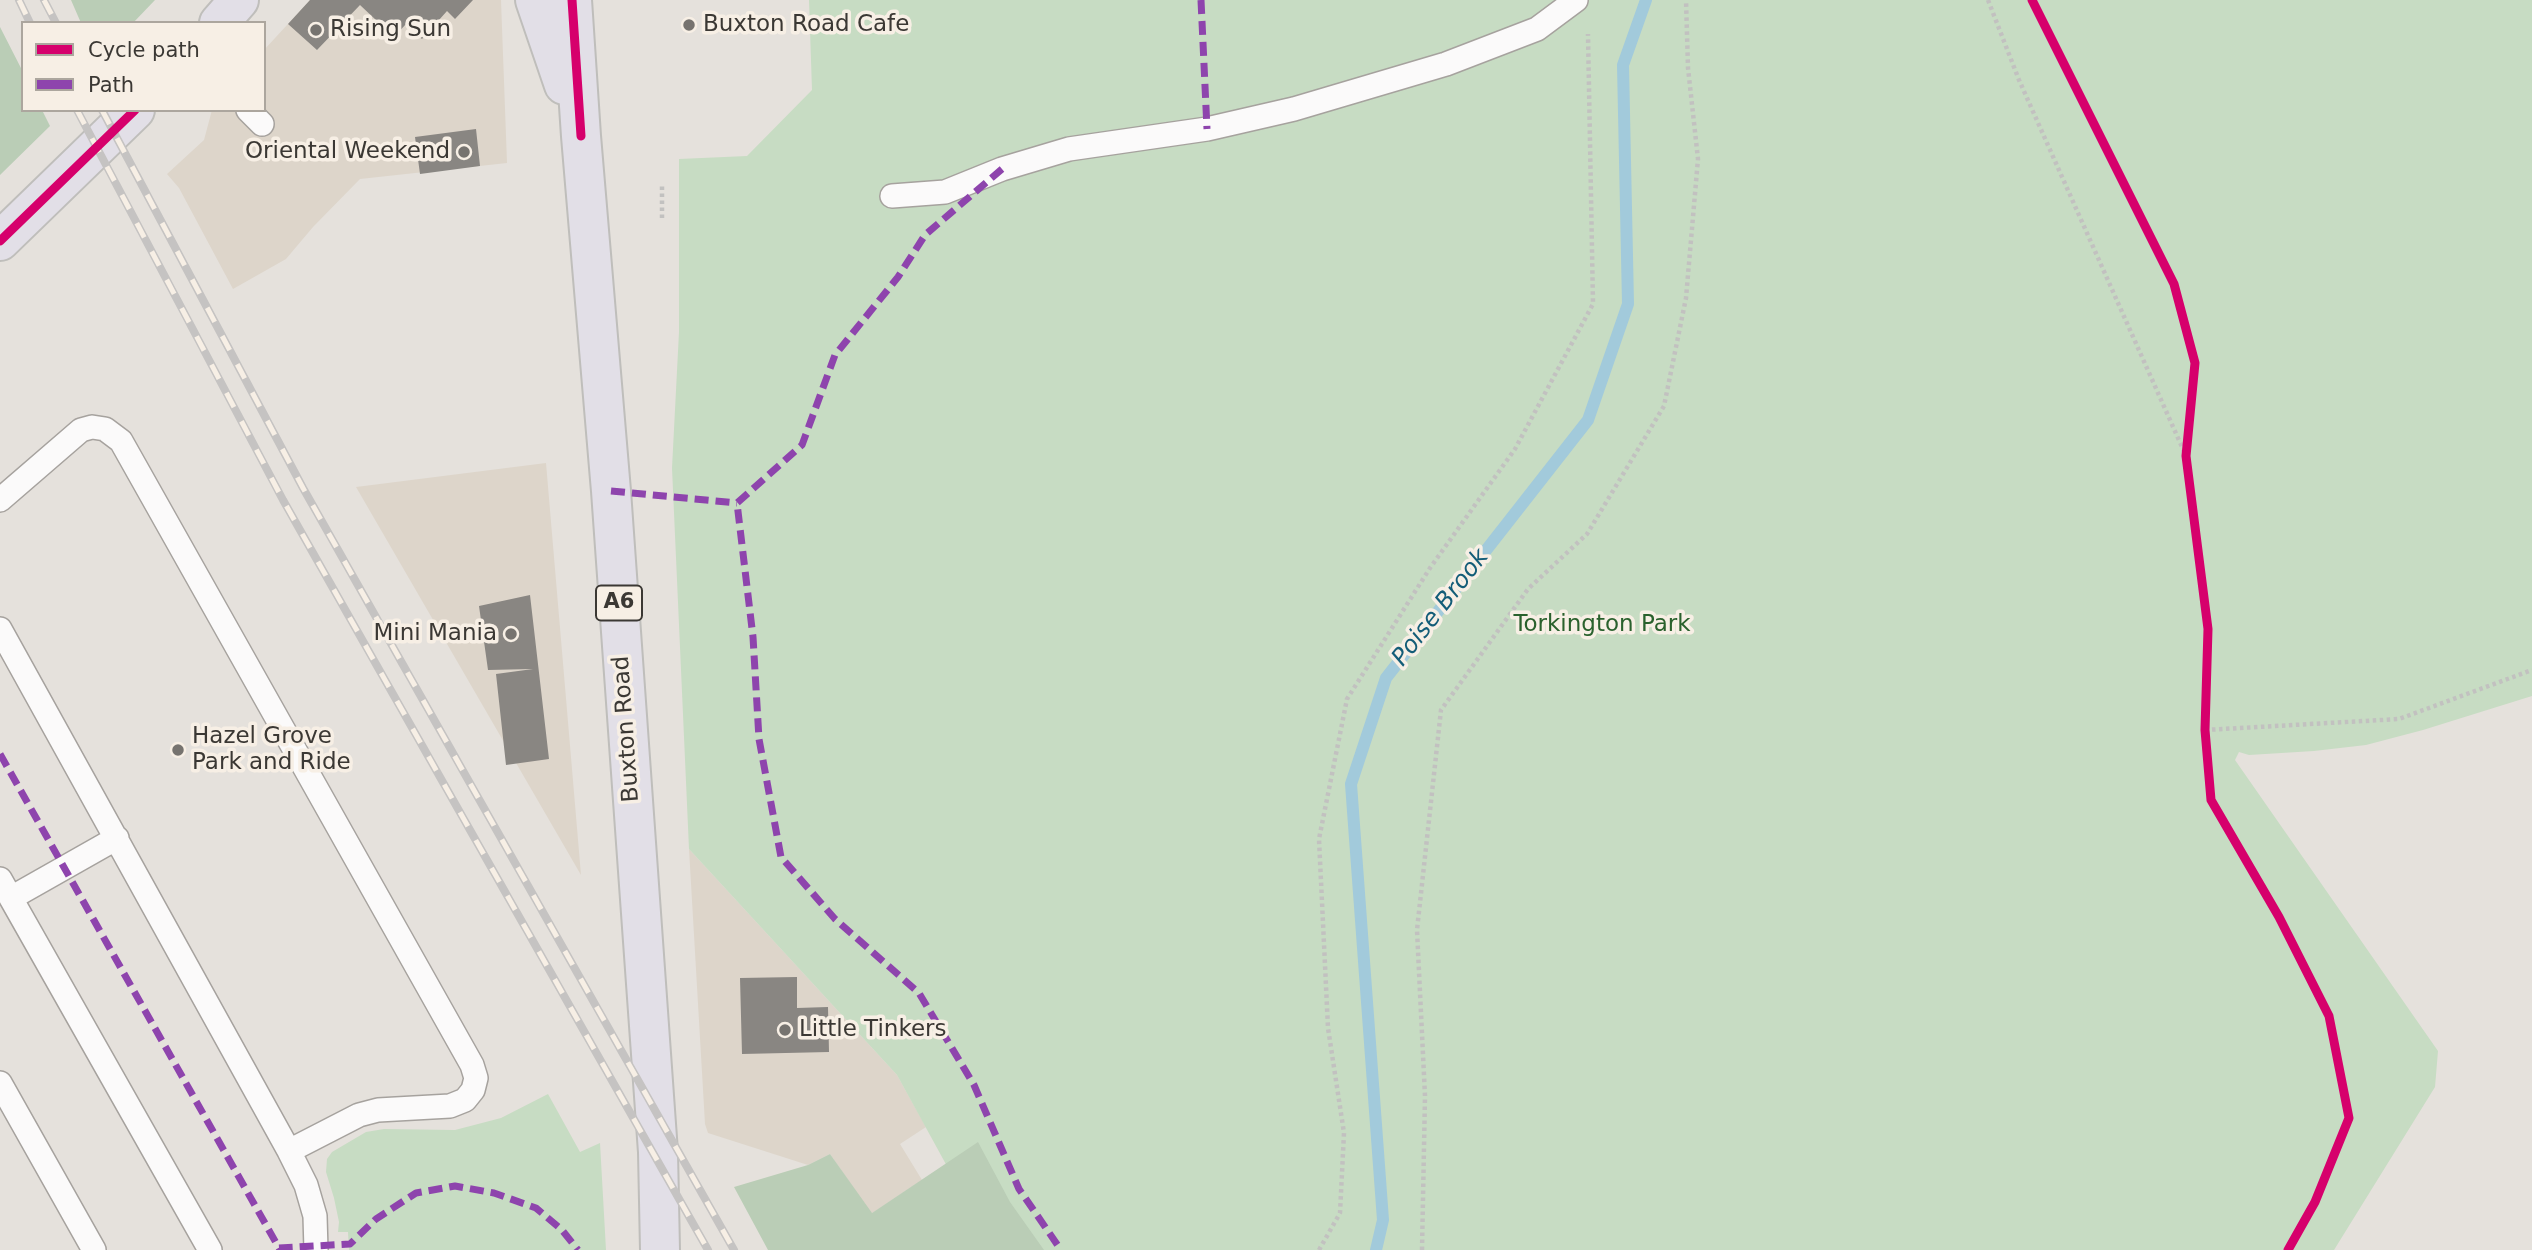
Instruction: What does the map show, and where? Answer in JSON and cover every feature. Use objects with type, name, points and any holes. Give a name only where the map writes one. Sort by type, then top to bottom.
[{"type":"highway","points":[[221,21],[239,0]]},
{"type":"highway","points":[[535,0],[581,136]]},
{"type":"highway","name":"Buxton Road","points":[[572,0],[659,1152],[660,1250]]},
{"type":"highway","points":[[0,241],[133,112]]},
{"type":"lane","points":[[892,196],[945,192],[1002,169],[1069,149],[1207,128],[1294,109],[1446,64],[1537,29],[1576,0]]},
{"type":"lane","points":[[0,500],[81,430],[92,427],[105,429],[121,441],[472,1065],[476,1078],[473,1090],[465,1100],[450,1106],[377,1110],[359,1115],[289,1151]]},
{"type":"lane","points":[[0,629],[289,1151],[306,1185],[315,1216],[316,1250]]},
{"type":"lane","points":[[117,838],[5,889],[210,1250]]},
{"type":"lane","points":[[0,1083],[94,1250]]},
{"type":"lane","points":[[0,1110],[23,1124]]},
{"type":"path","points":[[1422,1250],[1425,1096],[1417,930],[1441,710],[1528,589],[1587,534],[1664,406],[1686,298],[1699,159],[1688,68],[1686,0]]},
{"type":"path","points":[[1988,0],[2018,79],[2186,456]]},
{"type":"path","points":[[1319,1250],[1340,1213],[1344,1133],[1328,1028],[1319,839],[1347,699],[1430,568],[1515,449],[1593,304],[1588,26]]},
{"type":"path","points":[[662,218],[663,185]]},
{"type":"path","points":[[2188,469],[2186,456],[2189,429]]},
{"type":"path","points":[[2205,730],[2399,719],[2532,670]]},
{"type":"path","points":[[2205,718],[2206,742]]},
{"type":"shaded area","points":[[310,0],[501,0],[507,163],[360,179],[286,259],[233,289],[179,188],[167,174],[204,140],[211,112],[266,112],[266,48]]},
{"type":"shaded area","points":[[546,463],[581,875],[356,487]]},
{"type":"shaded area","points":[[689,849],[897,1075],[926,1127],[900,1144],[922,1180],[871,1214],[830,1154],[808,1165],[708,1133],[705,1124]]},
{"type":"green space","points":[[71,0],[155,0],[135,21],[80,21]]},
{"type":"green space","name":"Torkington Park","points":[[809,0],[2532,0],[2532,696],[2366,745],[2249,755],[2239,752],[2235,760],[2438,1051],[2435,1087],[2334,1250],[993,1250],[897,1075],[689,849],[672,468],[679,332],[679,159],[747,156],[812,90]]},
{"type":"green space","points":[[0,27],[21,68],[21,112],[43,112],[50,126],[0,175]]},
{"type":"green space","points":[[548,1094],[580,1152],[600,1143],[606,1250],[349,1250],[348,1232],[338,1232],[339,1222],[326,1172],[327,1159],[332,1152],[366,1132],[384,1129],[455,1130],[501,1118]]},
{"type":"green space","points":[[978,1142],[1010,1202],[1044,1250],[768,1250],[734,1187],[808,1165],[830,1154],[872,1213]]},
{"type":"building","name":"Rising Sun","points":[[310,0],[473,0],[455,19],[447,11],[422,39],[406,24],[394,37],[360,5],[317,50],[288,24]]},
{"type":"building","points":[[476,129],[480,166],[420,174],[415,137]]},
{"type":"building","points":[[530,595],[549,759],[506,765],[496,674],[533,669],[488,670],[479,606]]},
{"type":"building","name":"Little Tinkers","points":[[797,977],[797,1008],[828,1007],[829,1052],[742,1054],[740,978]]},
{"type":"waterway","name":"Poise Brook","points":[[1376,1250],[1383,1220],[1351,784],[1386,678],[1588,420],[1628,304],[1623,65],[1646,0]]},
{"type":"railway","points":[[19,0],[29,21]]},
{"type":"railway","points":[[44,0],[55,21]]},
{"type":"railway","points":[[78,112],[283,500],[708,1250]]},
{"type":"railway","points":[[103,112],[303,488],[734,1250]]},
{"type":"marked path","points":[[1201,0],[1207,129]]},
{"type":"marked path","points":[[1002,169],[925,235],[898,277],[835,355],[802,445],[737,503],[753,637],[759,739],[781,857],[835,919],[919,993],[974,1085],[1019,1189],[1061,1250]]},
{"type":"marked path","points":[[611,491],[737,503]]},
{"type":"marked path","points":[[0,754],[279,1248],[350,1244],[376,1219],[416,1193],[455,1186],[494,1193],[536,1208],[562,1230],[578,1250]]},
{"type":"cycle path","points":[[572,0],[581,136]]},
{"type":"cycle path","points":[[2032,0],[2174,284],[2195,363],[2186,456],[2208,629],[2205,730],[2211,800],[2279,917],[2329,1016],[2349,1118],[2315,1202],[2288,1250]]},
{"type":"cycle path","points":[[0,241],[133,112]]},
{"type":"place","name":"Buxton Road Cafe","points":[[689,25]]},
{"type":"place","name":"Rising Sun","points":[[316,30]]},
{"type":"place","name":"Oriental Weekend","points":[[464,152]]},
{"type":"place","name":"Mini Mania","points":[[511,634]]},
{"type":"place","name":"Hazel Grove Park and Ride","points":[[178,750]]},
{"type":"place","name":"Little Tinkers","points":[[785,1030]]}]
